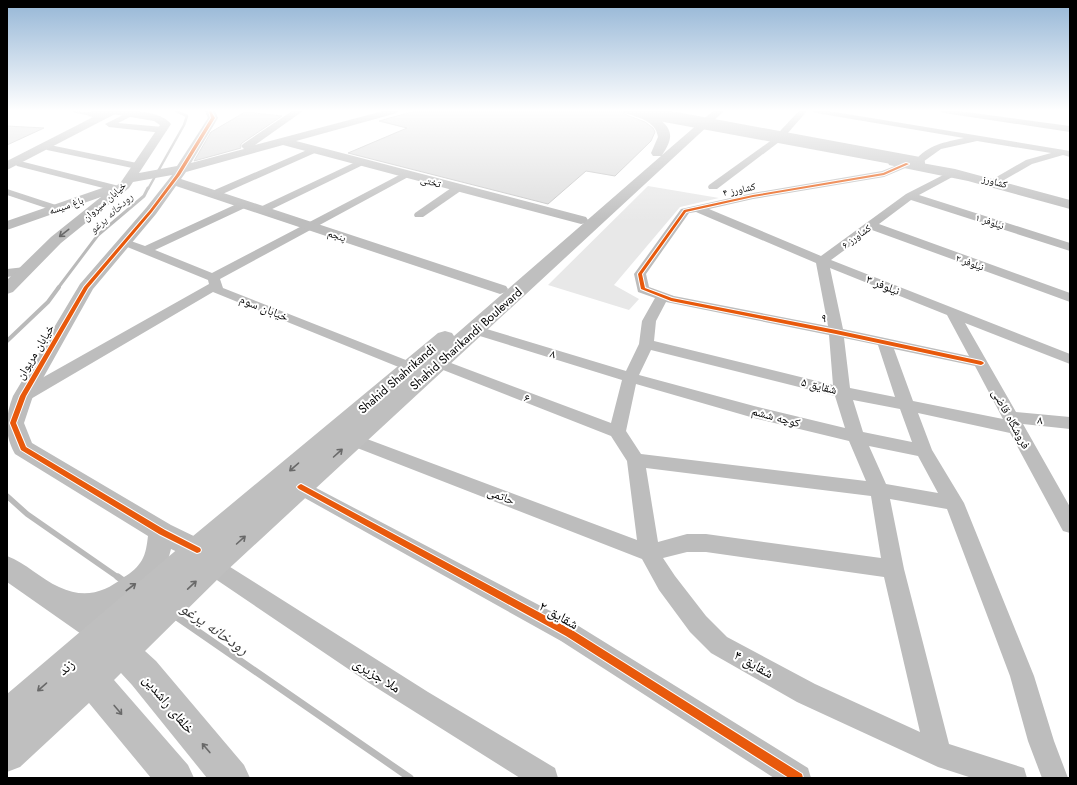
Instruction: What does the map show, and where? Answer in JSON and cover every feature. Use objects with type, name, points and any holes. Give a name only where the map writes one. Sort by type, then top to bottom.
[{"type":"main road","points":[[7,159],[29,148]]},
{"type":"main road","points":[[7,166],[43,148]]},
{"type":"main road","points":[[656,153],[659,148]]},
{"type":"main road","name":"Shahid Shahrikandi","points":[[205,558],[410,367],[664,148]]},
{"type":"main road","name":"Shahid Sharikandi Boulevard","points":[[205,558],[301,487],[675,148]]},
{"type":"main road","points":[[837,148],[917,162]]},
{"type":"main road","points":[[841,148],[917,162],[953,173],[972,176]]},
{"type":"main road","points":[[842,148],[917,162],[972,176],[1070,205]]},
{"type":"main road","name":"کشاورز","points":[[972,176],[997,181],[1070,201]]},
{"type":"main road","name":"زند","points":[[7,754],[121,626],[205,558]]},
{"type":"main road","name":"خلفای راشدین","points":[[121,626],[144,673],[231,778]]},
{"type":"main road","points":[[83,669],[175,778]]},
{"type":"main road","name":"زند","points":[[7,717],[83,669]]},
{"type":"street","points":[[50,148],[137,166]]},
{"type":"street","name":"خیابان سیروان","points":[[7,289],[56,240],[123,184],[150,148]]},
{"type":"street","name":"خیابان مریوان","points":[[195,148],[178,175],[86,287],[23,396],[13,423],[24,448],[205,558]]},
{"type":"street","points":[[234,154],[243,148]]},
{"type":"street","name":"باغ سیسه","points":[[7,226],[123,184],[178,175],[234,154],[258,148]]},
{"type":"street","name":"تختی","points":[[306,148],[581,220]]},
{"type":"street","points":[[713,187],[765,148]]},
{"type":"street","name":"کشاورز ۴","points":[[662,296],[643,289],[640,274],[685,211],[760,195],[884,174],[917,162],[926,153],[938,148]]},
{"type":"street","points":[[1032,148],[1068,154]]},
{"type":"street","points":[[214,194],[314,150]]},
{"type":"street","points":[[997,181],[1029,162],[1068,154]]},
{"type":"street","points":[[262,210],[362,162]]},
{"type":"street","points":[[20,164],[123,184]]},
{"type":"street","name":"کشاورز ۶","points":[[822,261],[910,196],[953,173]]},
{"type":"street","points":[[23,396],[310,226],[407,174]]},
{"type":"street","name":"پنجم","points":[[178,175],[214,194],[500,290]]},
{"type":"street","points":[[419,215],[458,188]]},
{"type":"street","points":[[7,192],[55,208]]},
{"type":"street","name":"نیلوفر ۱","points":[[910,196],[1070,247]]},
{"type":"street","points":[[144,250],[245,204]]},
{"type":"street","name":"نیلوفر ۳","points":[[697,208],[822,261],[954,313],[1067,354]]},
{"type":"street","name":"نیلوفر ۲","points":[[870,225],[1070,298]]},
{"type":"street","name":"خیابان سوم","points":[[124,242],[215,282],[218,290],[410,367]]},
{"type":"street","points":[[822,261],[836,332],[842,392],[857,438],[879,490],[893,569],[938,754]]},
{"type":"street","points":[[7,273],[25,271]]},
{"type":"street","points":[[617,432],[630,378],[646,344],[650,321],[662,296]]},
{"type":"street","name":"۹","points":[[662,296],[981,363]]},
{"type":"street","name":"فروشگاه قاضی","points":[[954,313],[1070,526]]},
{"type":"street","name":"۸","points":[[475,330],[630,378]]},
{"type":"street","points":[[884,342],[924,451],[954,503],[1022,676],[1041,741],[1055,778]]},
{"type":"street","name":"شقایق ۵","points":[[646,344],[842,392],[906,405],[1013,422]]},
{"type":"street","name":"۶","points":[[438,364],[617,432]]},
{"type":"street","name":"کوچه ششم","points":[[630,378],[857,438],[924,451]]},
{"type":"street","name":"۸","points":[[1013,422],[1070,423]]},
{"type":"street","name":"شقایق ۴","points":[[617,432],[636,460],[649,553],[667,583],[698,624],[720,645],[806,693],[938,754],[1014,778]]},
{"type":"street","name":"حاتمی","points":[[353,440],[649,553]]},
{"type":"street","points":[[636,460],[879,490],[954,503]]},
{"type":"street","name":"شقایق ۲","points":[[301,487],[569,633],[798,778]]},
{"type":"street","points":[[7,567],[50,596],[84,606],[96,606],[121,626],[135,584],[150,570],[162,532]]},
{"type":"street","points":[[649,553],[687,543],[706,543],[893,569]]},
{"type":"street","name":"ملا جزیری","points":[[205,558],[353,660],[463,730],[545,778]]},
{"type":"shaded area","points":[[648,186],[719,198],[680,207],[614,285],[639,299],[629,310],[548,285]]},
{"type":"building","points":[[202,148],[241,148],[194,161]]},
{"type":"building","points":[[361,148],[644,148],[615,176],[586,171],[548,204],[348,153]]},
{"type":"waterway","name":"رودخانه یرغو","points":[[148,189],[171,148]]},
{"type":"waterway","name":"رودخانه یرغو","points":[[58,288],[98,235],[144,196],[148,188]]},
{"type":"waterway","name":"رودخانه یرغو","points":[[7,341],[48,302],[59,287]]},
{"type":"waterway","name":"رودخانه یرغو","points":[[7,496],[27,514],[119,578]]},
{"type":"waterway","name":"رودخانه یرغو","points":[[118,577],[125,582]]},
{"type":"waterway","name":"رودخانه یرغو","points":[[174,615],[410,778]]},
{"type":"cycle path","points":[[195,148],[178,175],[151,211],[86,287],[23,396],[13,423],[23,448],[162,532],[197,550]]},
{"type":"cycle path","points":[[907,164],[884,174],[753,196],[685,211],[640,274],[643,289],[671,299],[981,363]]},
{"type":"cycle path","points":[[301,487],[569,633],[798,778]]}]
